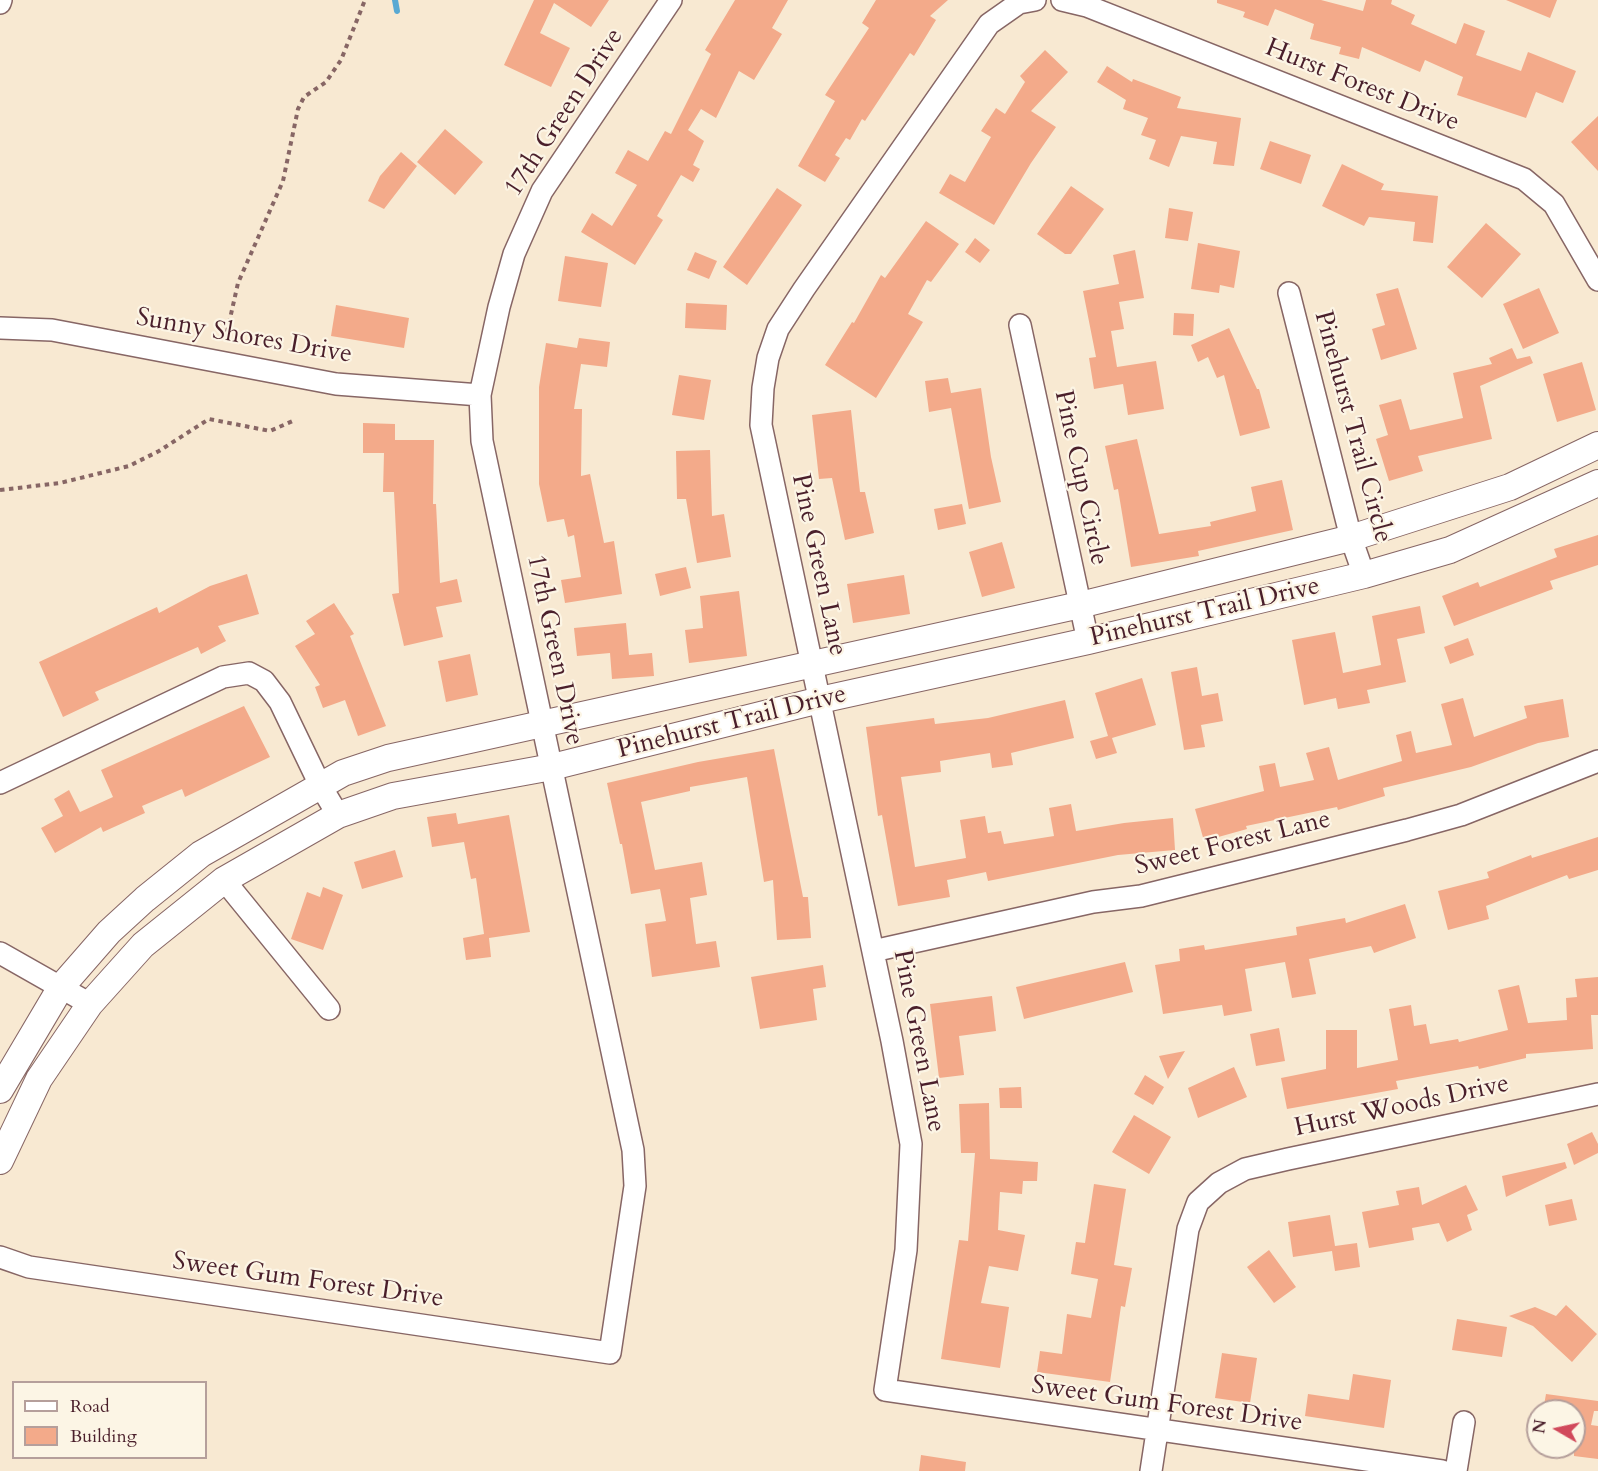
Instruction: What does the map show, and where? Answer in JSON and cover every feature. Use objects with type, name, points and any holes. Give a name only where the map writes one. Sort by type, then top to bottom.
[{"type":"street","name":"17th Green Drive","points":[[610,1353],[635,1186],[633,1150],[482,441],[480,395],[499,307],[514,254],[537,201],[558,164],[671,0]]},
{"type":"street","name":"Hurst Forest Drive","points":[[1062,0],[1087,6],[1524,179],[1554,204],[1598,280]]},
{"type":"street","name":"Pine Green Lane","points":[[885,1390],[906,1250],[911,1144],[873,951],[761,425],[768,358],[778,329],[989,24],[1027,2]]},
{"type":"street","name":"Pinehurst Trail Circle","points":[[1289,293],[1351,538],[1364,575]]},
{"type":"street","name":"Pine Cup Circle","points":[[1020,325],[1088,641]]},
{"type":"street","name":"Sunny Shores Drive","points":[[0,328],[52,330],[336,384],[480,395]]},
{"type":"street","name":"Pinehurst Trail Drive","points":[[0,1090],[61,987],[109,932],[145,899],[201,854],[342,773],[388,758],[1080,605],[1351,538],[1510,487],[1598,445]]},
{"type":"street","name":"Pinehurst Trail Drive","points":[[0,1161],[39,1079],[90,1004],[143,945],[224,880],[338,815],[393,796],[552,767],[820,700],[1088,641],[1364,575],[1450,550],[1598,483]]},
{"type":"street","points":[[0,783],[223,677],[249,673],[264,681],[280,702],[320,785],[338,815]]},
{"type":"street","name":"Sweet Forest Lane","points":[[873,951],[1092,903],[1141,896],[1407,830],[1461,815],[1598,761]]},
{"type":"street","points":[[224,880],[329,1009]]},
{"type":"street","points":[[0,953],[90,1004]]},
{"type":"street","name":"Hurst Woods Drive","points":[[1151,1471],[1188,1229],[1198,1202],[1219,1183],[1245,1169],[1598,1094]]},
{"type":"street","name":"Sweet Gum Forest Drive","points":[[0,1257],[29,1267],[610,1353]]},
{"type":"street","name":"Sweet Gum Forest Drive","points":[[885,1390],[1442,1471]]},
{"type":"street","points":[[1456,1471],[1464,1422]]},
{"type":"path","points":[[225,341],[238,283],[284,181],[298,109],[304,97],[326,82],[341,60],[365,0]]},
{"type":"path","points":[[0,490],[60,483],[129,466],[159,452],[209,419],[270,431],[296,420]]},
{"type":"building","points":[[534,0],[609,0],[591,27],[554,3],[540,33],[570,48],[551,87],[504,65]]},
{"type":"building","points":[[735,0],[788,0],[772,28],[782,34],[754,80],[739,71],[716,118],[701,109],[688,130],[704,141],[693,165],[700,169],[693,182],[681,175],[657,216],[663,220],[635,265],[581,232],[592,213],[612,226],[637,185],[615,173],[628,150],[648,161],[665,131],[671,134],[711,54],[705,50]]},
{"type":"building","points":[[876,0],[948,0],[930,16],[936,20],[914,56],[910,53],[865,121],[862,119],[850,140],[846,138],[835,155],[840,158],[825,182],[798,166],[835,101],[825,95],[869,28],[862,23]]},
{"type":"building","points":[[1217,0],[1321,0],[1363,11],[1366,0],[1392,0],[1391,4],[1415,15],[1411,24],[1456,44],[1464,23],[1485,31],[1476,55],[1521,71],[1528,52],[1576,71],[1563,103],[1536,92],[1526,118],[1457,95],[1463,77],[1425,60],[1420,72],[1362,47],[1359,59],[1339,54],[1341,47],[1310,39],[1314,24],[1275,9],[1268,26],[1243,17],[1245,12],[1217,3]]},
{"type":"building","points":[[1506,0],[1557,0],[1550,18]]},
{"type":"building","points":[[1045,50],[1068,72],[1031,111],[1056,127],[1031,163],[994,225],[939,193],[950,174],[965,182],[991,137],[981,131],[996,108],[1005,114],[1025,82],[1020,76]]},
{"type":"building","points":[[1107,66],[1132,82],[1133,79],[1181,97],[1177,108],[1241,118],[1234,166],[1213,164],[1217,142],[1181,136],[1169,167],[1149,159],[1156,140],[1141,135],[1148,118],[1123,109],[1126,100],[1097,82]]},
{"type":"building","points":[[1598,116],[1598,171],[1571,142]]},
{"type":"building","points":[[445,129],[483,162],[455,195],[417,162]]},
{"type":"building","points":[[1270,141],[1311,155],[1301,184],[1260,169]]},
{"type":"building","points":[[401,152],[417,166],[384,209],[368,201],[380,176]]},
{"type":"building","points":[[1342,164],[1384,184],[1381,190],[1438,196],[1433,243],[1413,241],[1415,222],[1369,217],[1364,226],[1322,206]]},
{"type":"building","points":[[1071,186],[1104,209],[1071,254],[1065,254],[1037,234]]},
{"type":"building","points":[[777,188],[802,205],[747,285],[723,267]]},
{"type":"building","points":[[1169,208],[1193,212],[1188,241],[1165,238]]},
{"type":"building","points":[[926,221],[959,244],[931,282],[927,280],[908,314],[923,322],[876,398],[825,365],[852,322],[854,323],[881,275],[885,278]]},
{"type":"building","points":[[1486,223],[1521,254],[1482,298],[1447,267]]},
{"type":"building","points":[[975,238],[990,250],[980,263],[965,252]]},
{"type":"building","points":[[1198,243],[1240,251],[1234,288],[1220,285],[1219,293],[1191,289]]},
{"type":"building","points":[[1135,250],[1144,298],[1119,302],[1124,329],[1111,331],[1117,367],[1156,361],[1164,409],[1128,415],[1123,384],[1094,389],[1089,358],[1096,357],[1083,291],[1119,284],[1113,255]]},
{"type":"building","points":[[695,252],[717,261],[709,279],[687,270]]},
{"type":"building","points":[[565,256],[608,263],[601,307],[558,301]]},
{"type":"building","points":[[1398,288],[1417,349],[1381,360],[1372,329],[1385,325],[1376,294]]},
{"type":"building","points":[[1539,288],[1559,333],[1523,349],[1503,304]]},
{"type":"building","points":[[686,303],[727,305],[726,330],[685,328]]},
{"type":"building","points":[[336,305],[409,318],[404,348],[331,336]]},
{"type":"building","points":[[1174,313],[1194,314],[1193,336],[1173,335]]},
{"type":"building","points":[[1229,328],[1259,389],[1270,428],[1240,436],[1224,375],[1217,378],[1208,357],[1198,362],[1191,345]]},
{"type":"building","points":[[579,338],[610,342],[607,367],[581,364],[574,409],[582,409],[581,476],[590,474],[604,543],[614,541],[622,594],[565,603],[561,580],[581,577],[574,535],[568,537],[564,519],[547,522],[539,484],[539,387],[546,343],[577,348]]},
{"type":"building","points":[[1512,348],[1517,359],[1530,356],[1533,363],[1480,386],[1492,439],[1418,456],[1423,471],[1389,481],[1376,439],[1388,435],[1379,405],[1401,399],[1410,430],[1463,418],[1453,373],[1492,364],[1489,358]]},
{"type":"building","points":[[1582,362],[1596,410],[1557,422],[1543,374]]},
{"type":"building","points":[[679,375],[711,380],[704,420],[672,415]]},
{"type":"building","points":[[948,378],[951,393],[981,388],[991,457],[1001,502],[969,509],[951,408],[929,412],[925,381]]},
{"type":"building","points":[[851,410],[860,492],[865,492],[874,533],[845,540],[832,478],[819,479],[812,415]]},
{"type":"building","points":[[363,423],[395,424],[395,440],[434,440],[433,504],[436,504],[440,583],[457,579],[462,602],[436,607],[443,637],[404,646],[392,594],[399,593],[394,492],[383,492],[384,453],[363,453]]},
{"type":"building","points":[[1137,439],[1159,534],[1211,526],[1210,522],[1256,511],[1251,487],[1282,480],[1293,530],[1198,551],[1199,556],[1131,567],[1118,489],[1114,490],[1105,446]]},
{"type":"building","points":[[710,450],[712,516],[724,514],[731,557],[697,563],[686,499],[677,499],[676,451]]},
{"type":"building","points":[[962,504],[966,524],[938,530],[934,509]]},
{"type":"building","points":[[1598,535],[1598,565],[1550,581],[1553,589],[1454,626],[1442,596],[1478,582],[1480,587],[1557,557],[1554,549]]},
{"type":"building","points":[[1002,542],[1015,588],[982,597],[969,552]]},
{"type":"building","points":[[686,567],[691,588],[660,596],[655,574]]},
{"type":"building","points":[[247,574],[259,614],[218,626],[226,641],[201,654],[198,647],[95,692],[99,700],[63,717],[39,662],[157,607],[159,613],[210,586]]},
{"type":"building","points":[[904,575],[910,614],[853,623],[847,584]]},
{"type":"building","points":[[739,591],[747,656],[689,663],[685,630],[703,628],[700,596]]},
{"type":"building","points":[[334,603],[354,634],[350,636],[386,726],[358,736],[345,700],[323,708],[315,687],[320,685],[295,646],[315,634],[306,621]]},
{"type":"building","points":[[1420,606],[1425,633],[1397,639],[1406,682],[1367,690],[1370,703],[1338,709],[1336,698],[1304,705],[1292,640],[1335,632],[1343,673],[1381,665],[1372,616]]},
{"type":"building","points":[[626,623],[629,655],[652,653],[654,676],[612,679],[610,653],[577,656],[574,628]]},
{"type":"building","points":[[1468,638],[1474,655],[1450,664],[1444,647]]},
{"type":"building","points":[[470,654],[478,695],[446,702],[438,661]]},
{"type":"building","points":[[1197,667],[1202,696],[1218,693],[1223,721],[1201,725],[1205,747],[1184,750],[1171,672]]},
{"type":"building","points":[[1142,678],[1156,725],[1112,738],[1117,753],[1096,759],[1090,741],[1108,736],[1095,693]]},
{"type":"building","points":[[1463,698],[1474,737],[1527,718],[1524,706],[1563,699],[1569,737],[1538,743],[1471,767],[1383,788],[1385,796],[1338,810],[1337,807],[1246,826],[1247,829],[1204,841],[1195,809],[1264,791],[1259,766],[1275,763],[1280,787],[1314,780],[1306,753],[1329,747],[1338,780],[1402,761],[1396,735],[1411,731],[1416,753],[1452,745],[1441,704]]},
{"type":"building","points":[[1065,700],[1074,738],[1011,753],[1013,765],[992,768],[990,753],[940,761],[941,772],[901,777],[915,867],[966,858],[960,820],[985,816],[988,833],[1001,831],[1004,844],[1054,836],[1049,808],[1071,804],[1076,831],[1173,818],[1175,850],[1118,855],[988,881],[986,872],[947,880],[950,897],[898,906],[882,815],[878,816],[866,727],[934,718],[935,724],[988,718]]},
{"type":"building","points":[[244,706],[270,757],[185,797],[182,789],[142,806],[145,813],[103,832],[101,827],[55,853],[41,828],[63,816],[54,799],[69,790],[80,812],[113,797],[101,770]]},
{"type":"building","points":[[774,749],[803,897],[808,897],[811,938],[777,940],[773,880],[764,882],[747,777],[690,787],[690,791],[641,802],[655,870],[702,862],[707,895],[690,898],[696,944],[716,941],[720,967],[652,977],[645,924],[666,921],[660,889],[631,894],[607,783],[698,762]]},
{"type":"building","points":[[456,813],[458,824],[509,815],[530,932],[489,938],[491,957],[466,960],[463,938],[484,934],[476,878],[471,879],[464,842],[432,847],[427,817]]},
{"type":"building","points":[[1598,837],[1598,870],[1569,879],[1567,875],[1486,906],[1489,919],[1448,930],[1438,891],[1489,878],[1487,872],[1531,855],[1532,858]]},
{"type":"building","points":[[395,850],[403,877],[362,889],[354,862]]},
{"type":"building","points":[[323,887],[343,895],[323,950],[291,939],[307,892],[320,897]]},
{"type":"building","points":[[1405,904],[1416,938],[1374,953],[1371,946],[1309,959],[1316,994],[1292,998],[1285,962],[1245,969],[1252,1011],[1224,1016],[1222,1005],[1163,1014],[1155,965],[1180,961],[1179,949],[1204,945],[1205,950],[1297,935],[1296,927],[1345,918],[1346,923]]},
{"type":"building","points":[[1125,962],[1133,992],[1024,1019],[1016,987]]},
{"type":"building","points":[[823,965],[826,987],[813,989],[817,1020],[760,1029],[751,977]]},
{"type":"building","points":[[1598,977],[1598,1015],[1591,1015],[1593,1049],[1526,1054],[1526,1058],[1479,1069],[1478,1066],[1396,1081],[1398,1089],[1287,1109],[1281,1078],[1326,1069],[1326,1030],[1357,1030],[1357,1068],[1398,1060],[1389,1009],[1411,1005],[1414,1026],[1426,1024],[1430,1044],[1458,1039],[1459,1042],[1508,1030],[1498,990],[1519,985],[1528,1023],[1567,1020],[1566,998],[1577,997],[1575,979]]},
{"type":"building","points":[[992,996],[996,1031],[959,1036],[964,1075],[939,1078],[930,1004]]},
{"type":"building","points":[[1279,1028],[1285,1061],[1256,1066],[1250,1034]]},
{"type":"building","points":[[1185,1051],[1168,1079],[1159,1056]]},
{"type":"building","points":[[1234,1067],[1247,1097],[1198,1118],[1188,1088]]},
{"type":"building","points":[[1145,1075],[1164,1087],[1153,1105],[1134,1094]]},
{"type":"building","points":[[1021,1087],[1022,1108],[1000,1108],[999,1088]]},
{"type":"building","points":[[989,1103],[990,1159],[1038,1162],[1037,1181],[1023,1181],[1022,1194],[1000,1192],[998,1230],[1025,1235],[1018,1271],[989,1266],[981,1303],[1009,1307],[1000,1368],[941,1359],[959,1240],[968,1241],[975,1153],[961,1153],[959,1104]]},
{"type":"building","points":[[1134,1115],[1171,1137],[1149,1174],[1112,1152]]},
{"type":"building","points":[[1592,1132],[1598,1144],[1598,1153],[1574,1165],[1567,1144]]},
{"type":"building","points":[[1565,1162],[1567,1168],[1506,1197],[1502,1176]]},
{"type":"building","points":[[1094,1184],[1126,1189],[1114,1265],[1132,1268],[1125,1307],[1121,1306],[1110,1382],[1037,1372],[1040,1351],[1062,1354],[1067,1314],[1091,1318],[1098,1279],[1071,1274],[1076,1242],[1085,1243]]},
{"type":"building","points":[[1466,1185],[1478,1210],[1467,1215],[1472,1230],[1447,1242],[1439,1223],[1412,1228],[1414,1240],[1369,1248],[1362,1212],[1399,1205],[1396,1191],[1419,1187],[1422,1205]]},
{"type":"building","points":[[1572,1199],[1577,1220],[1549,1226],[1545,1205]]},
{"type":"building","points":[[1330,1215],[1335,1246],[1357,1243],[1360,1267],[1335,1271],[1332,1251],[1293,1257],[1288,1222]]},
{"type":"building","points":[[1269,1250],[1296,1287],[1274,1303],[1247,1267]]},
{"type":"building","points":[[1566,1305],[1597,1334],[1572,1362],[1533,1326],[1509,1316],[1535,1307],[1556,1316]]},
{"type":"building","points":[[1457,1319],[1507,1327],[1502,1357],[1452,1350]]},
{"type":"building","points":[[1222,1353],[1257,1358],[1250,1403],[1215,1398]]},
{"type":"building","points":[[1353,1374],[1391,1380],[1384,1428],[1305,1416],[1308,1394],[1349,1400]]},
{"type":"building","points":[[1546,1394],[1583,1399],[1545,1399]]},
{"type":"building","points":[[1586,1399],[1598,1401],[1598,1411],[1594,1411],[1591,1425],[1598,1426],[1598,1459],[1586,1458]]},
{"type":"building","points":[[921,1455],[966,1462],[965,1471],[919,1471]]},
{"type":"waterway","points":[[395,0],[397,11]]}]
